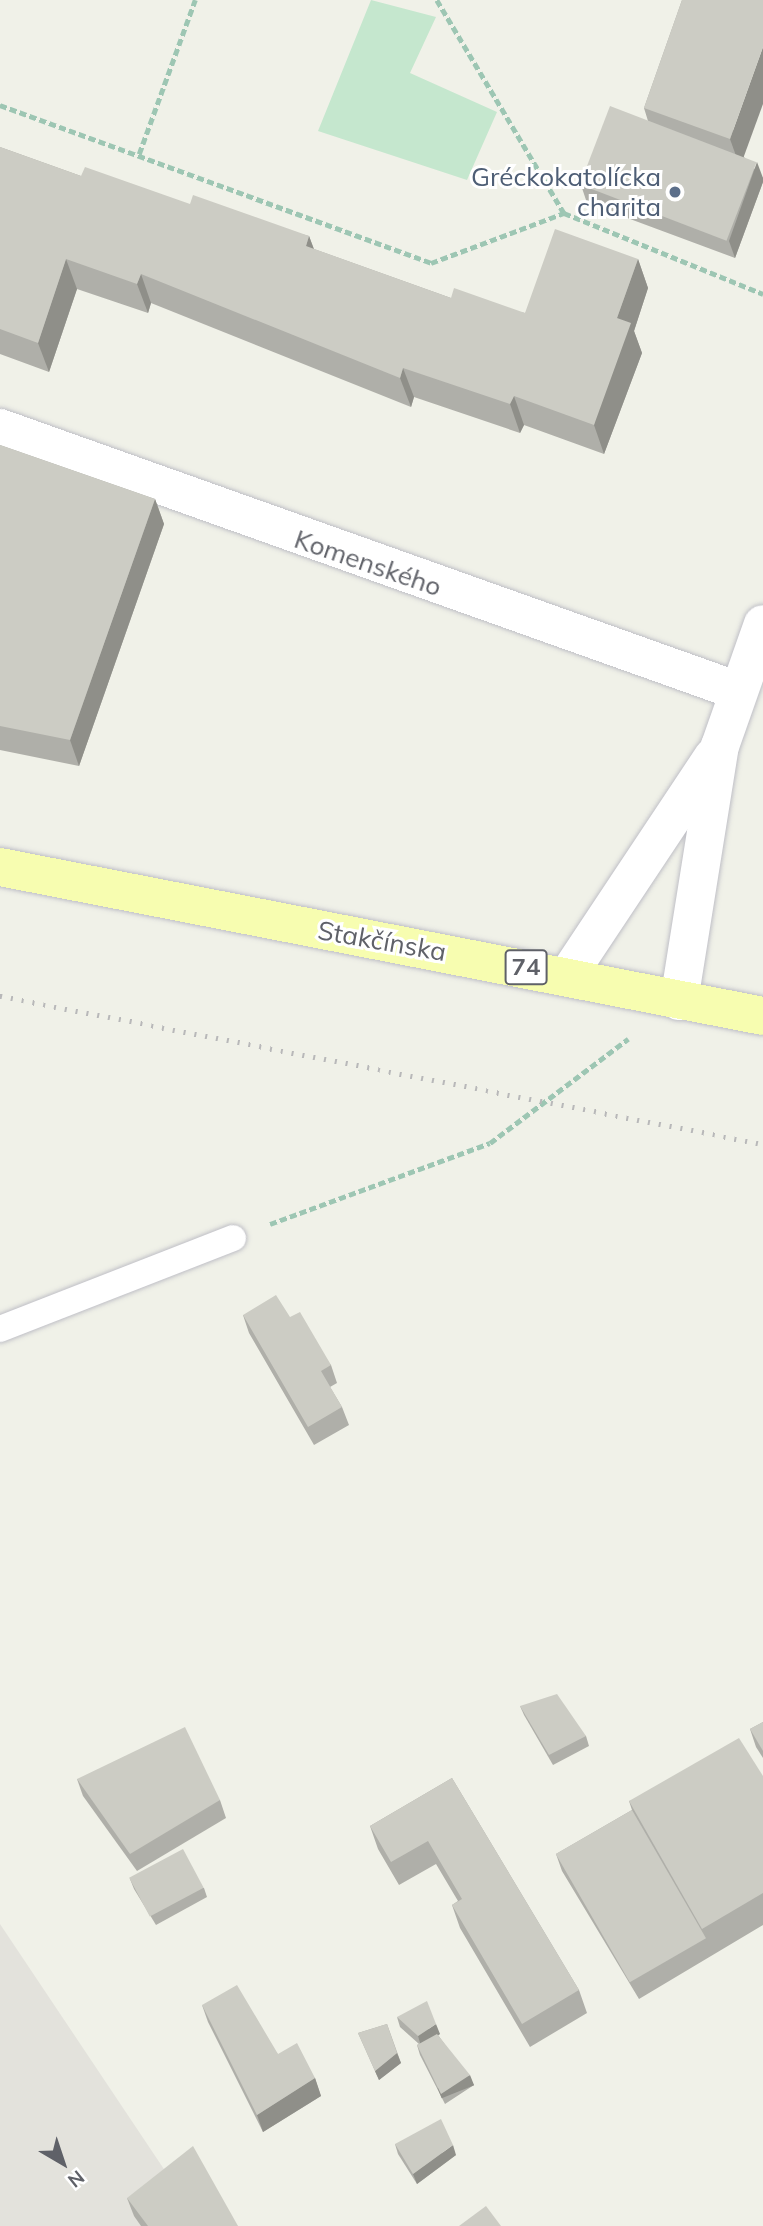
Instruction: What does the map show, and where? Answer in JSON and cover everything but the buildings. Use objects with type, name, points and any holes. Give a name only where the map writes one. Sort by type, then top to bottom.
[{"type":"main road","name":"Stakčínska","points":[[0,867],[568,975],[680,1001],[763,1016]]},
{"type":"street","name":"Komenského","points":[[0,428],[738,691]]},
{"type":"street","points":[[680,1001],[720,746],[763,624]]},
{"type":"street","points":[[568,975],[720,746]]},
{"type":"lane","points":[[0,1329],[233,1238]]},
{"type":"path","points":[[139,154],[195,0]]},
{"type":"path","points":[[437,0],[564,213],[763,294]]},
{"type":"path","points":[[0,105],[430,263],[564,213]]},
{"type":"path","points":[[233,1238],[490,1143],[598,1062]]},
{"type":"shaded area","points":[[0,1924],[202,2226],[0,2226]]},
{"type":"green space","points":[[371,0],[436,17],[410,73],[497,112],[467,180],[318,131]]},
{"type":"railway","points":[[0,996],[763,1144]]},
{"type":"place","name":"Gréckokatolícka charita","points":[[675,192]]}]
